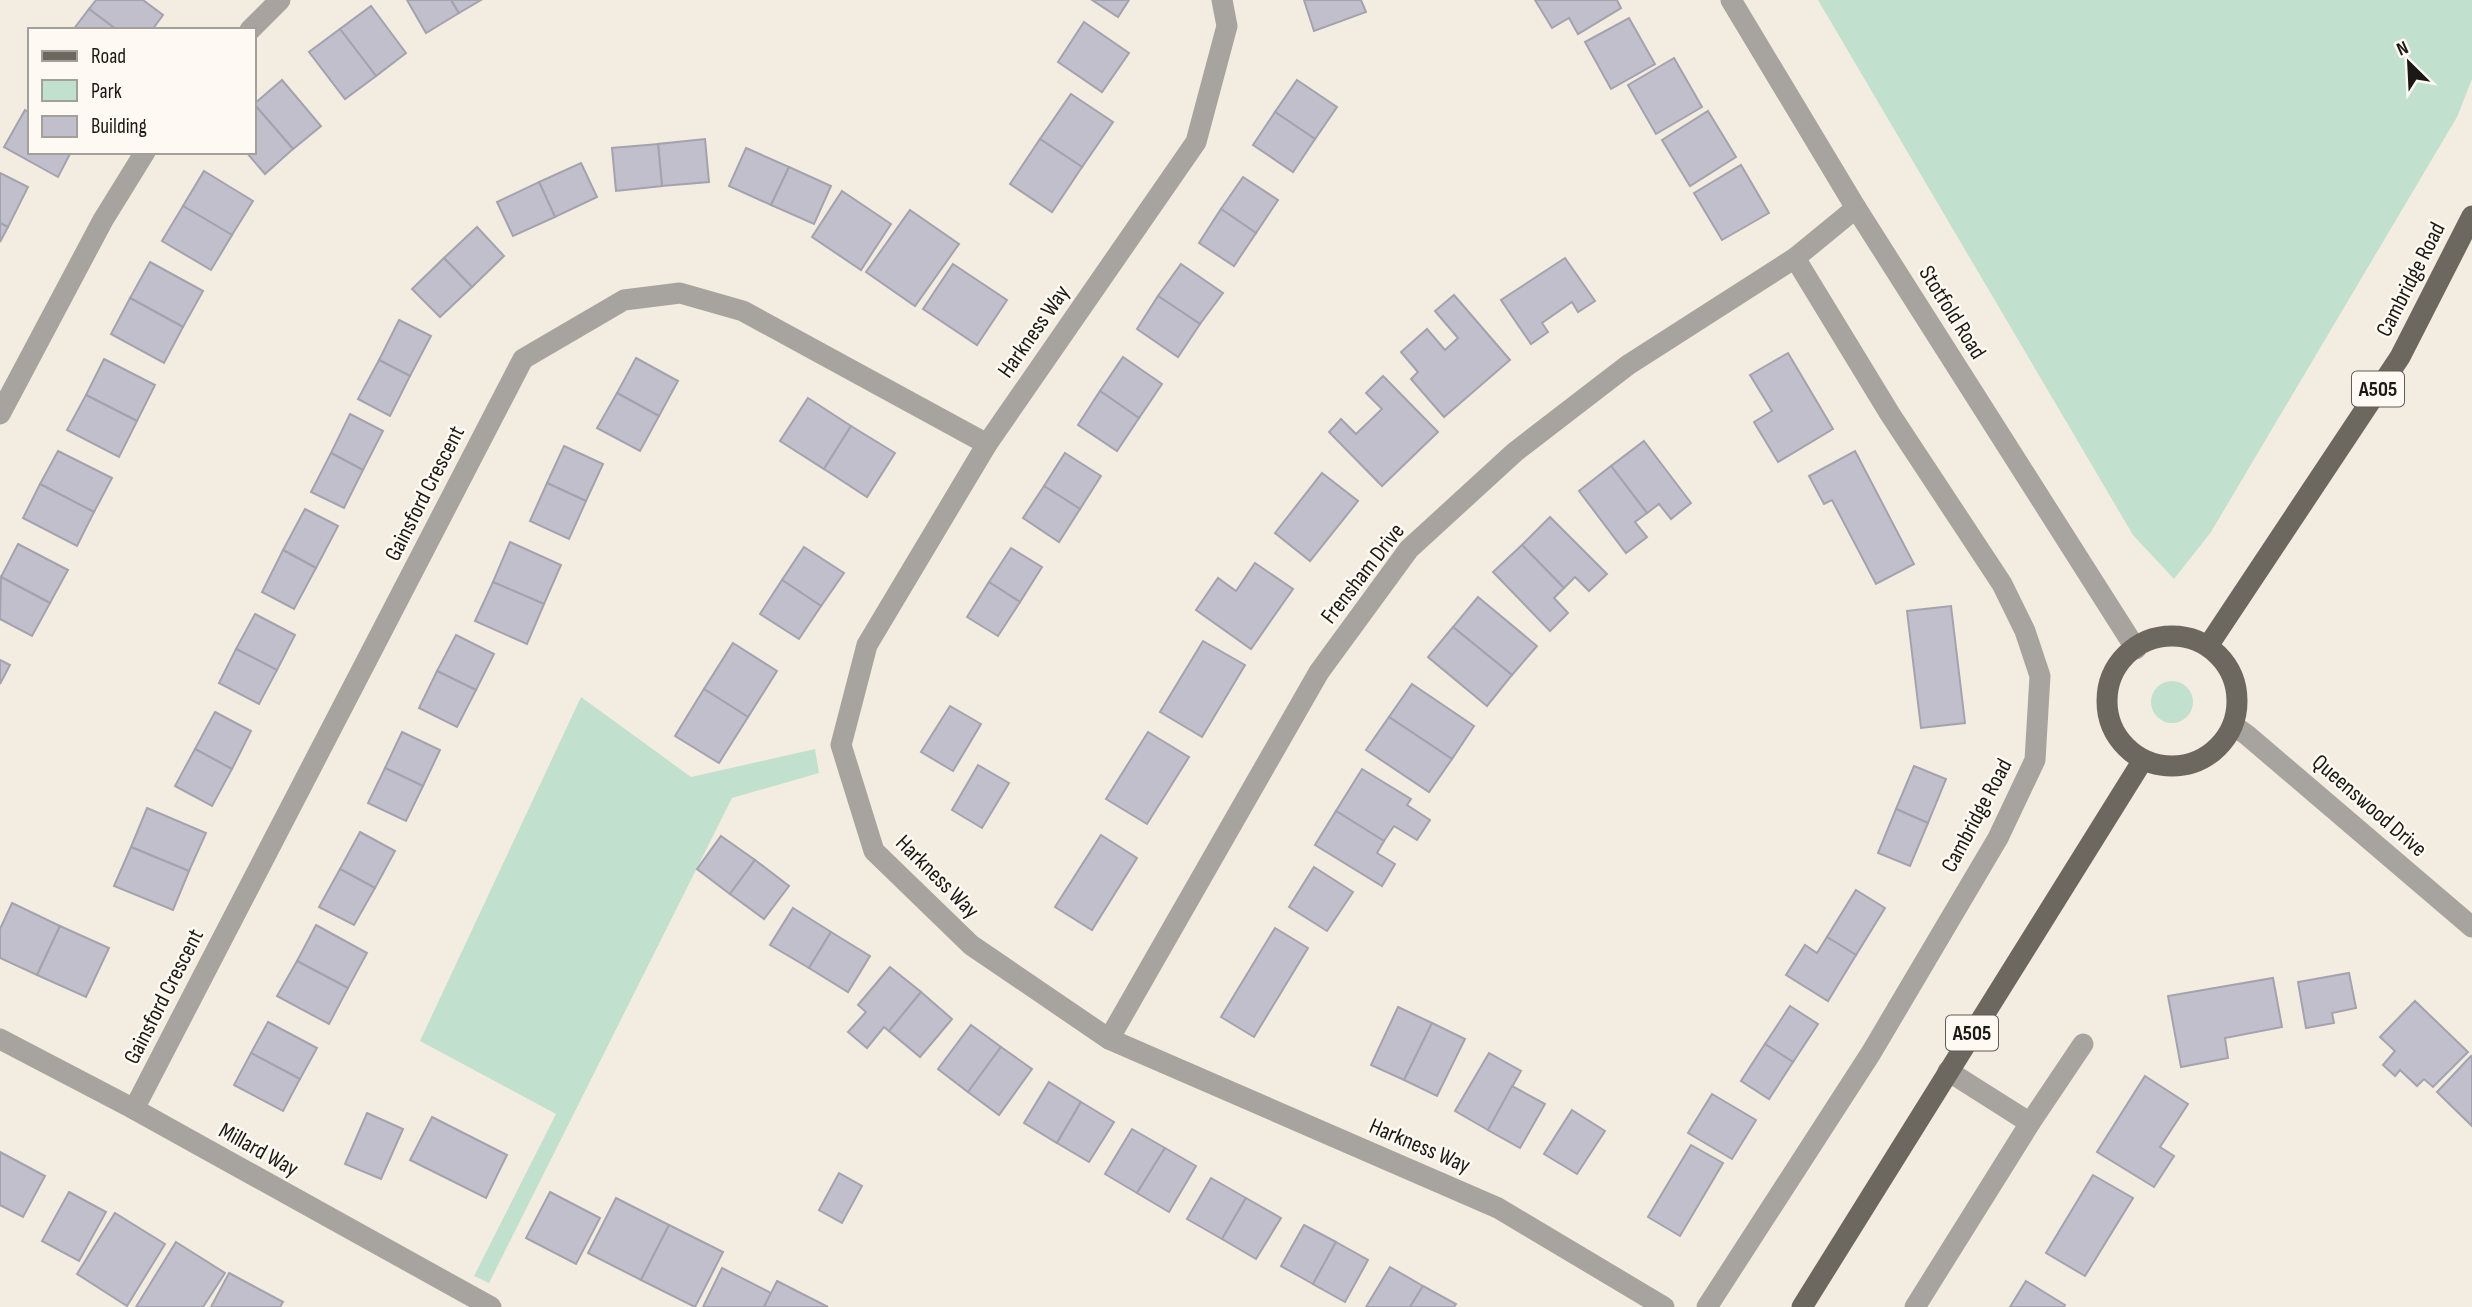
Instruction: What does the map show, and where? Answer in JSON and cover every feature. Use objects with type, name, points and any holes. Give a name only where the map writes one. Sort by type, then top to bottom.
[{"type":"main road","name":"Cambridge Road","points":[[2208,646],[2400,356],[2472,215]]},
{"type":"main road","points":[[2160,636],[2184,637],[2208,646],[2223,660],[2233,677],[2237,698],[2233,725],[2216,750],[2201,760],[2181,766],[2161,765],[2143,760],[2129,750],[2116,734],[2108,712],[2107,696],[2121,660],[2136,649],[2142,643],[2160,636]]},
{"type":"main road","name":"A505","points":[[1802,1307],[2143,760]]},
{"type":"street","points":[[252,28],[280,0]]},
{"type":"street","name":"Harkness Way","points":[[1222,0],[1227,26],[1196,142],[987,444],[867,645],[841,746],[874,851],[971,946],[1109,1039],[1498,1208],[1664,1307]]},
{"type":"street","name":"Stotfold Road","points":[[1731,0],[1856,208],[2136,649]]},
{"type":"street","points":[[0,414],[103,220],[144,154]]},
{"type":"street","name":"Frensham Drive","points":[[1109,1039],[1319,672],[1409,549],[1515,452],[1628,365],[1795,258],[1856,208]]},
{"type":"street","name":"Cambridge Road","points":[[1707,1307],[1871,1053],[1998,838],[2035,760],[2040,676],[2025,631],[2003,584],[1890,414],[1795,258]]},
{"type":"street","name":"Gainsford Crescent","points":[[134,1110],[523,359],[624,300],[680,293],[743,311],[987,444]]},
{"type":"street","name":"Queenswood Drive","points":[[2233,725],[2472,928]]},
{"type":"street","name":"Millard Way","points":[[0,1039],[491,1307]]},
{"type":"street","points":[[1915,1307],[2030,1122],[2083,1044]]},
{"type":"street","points":[[1948,1071],[2030,1122]]},
{"type":"green space","points":[[1818,0],[2472,0],[2472,79],[2457,117],[2211,532],[2174,579],[2133,535]]},
{"type":"green space","points":[[2172,681],[2187,687],[2193,702],[2187,717],[2172,723],[2157,717],[2151,702],[2157,687]]},
{"type":"green space","points":[[581,697],[691,777],[815,749],[819,773],[732,798],[489,1283],[474,1276],[556,1114],[420,1041]]},
{"type":"building","points":[[96,0],[143,0],[163,15],[153,28],[114,28],[89,9]]},
{"type":"building","points":[[407,0],[451,0],[459,13],[426,33]]},
{"type":"building","points":[[451,0],[481,0],[459,13]]},
{"type":"building","points":[[1092,0],[1129,0],[1118,17]]},
{"type":"building","points":[[1304,0],[1361,0],[1366,12],[1314,31]]},
{"type":"building","points":[[1535,0],[1617,0],[1621,8],[1578,34],[1569,18],[1552,28]]},
{"type":"building","points":[[371,6],[406,53],[376,76],[340,29]]},
{"type":"building","points":[[89,9],[114,28],[75,28]]},
{"type":"building","points":[[1629,18],[1655,64],[1611,89],[1585,42]]},
{"type":"building","points":[[1084,22],[1129,53],[1102,92],[1058,62]]},
{"type":"building","points":[[340,29],[376,76],[345,99],[309,52]]},
{"type":"building","points":[[1674,58],[1702,107],[1656,134],[1628,85]]},
{"type":"building","points":[[282,80],[321,126],[293,149],[256,106],[256,102]]},
{"type":"building","points":[[1297,80],[1337,107],[1315,139],[1275,112]]},
{"type":"building","points":[[1071,94],[1113,122],[1082,167],[1040,139]]},
{"type":"building","points":[[256,106],[293,149],[265,174],[248,154],[256,154]]},
{"type":"building","points":[[25,110],[28,112],[28,154],[70,154],[58,177],[4,147]]},
{"type":"building","points":[[1708,111],[1736,157],[1690,186],[1662,140]]},
{"type":"building","points":[[1275,112],[1315,139],[1293,172],[1253,145]]},
{"type":"building","points":[[705,139],[709,182],[662,186],[658,144]]},
{"type":"building","points":[[1040,139],[1082,167],[1052,212],[1010,184]]},
{"type":"building","points":[[658,144],[662,186],[616,191],[612,148]]},
{"type":"building","points":[[746,148],[789,167],[771,205],[729,186]]},
{"type":"building","points":[[581,163],[597,197],[555,217],[539,182]]},
{"type":"building","points":[[1741,165],[1769,213],[1722,240],[1694,193]]},
{"type":"building","points":[[789,167],[831,186],[814,224],[771,205]]},
{"type":"building","points":[[204,171],[253,201],[232,235],[183,206]]},
{"type":"building","points":[[0,173],[28,187],[8,227],[0,223]]},
{"type":"building","points":[[1243,177],[1278,200],[1256,233],[1221,209]]},
{"type":"building","points":[[539,182],[555,217],[513,236],[497,202]]},
{"type":"building","points":[[842,191],[891,224],[861,270],[812,237]]},
{"type":"building","points":[[183,206],[232,235],[211,270],[162,241]]},
{"type":"building","points":[[1221,209],[1256,233],[1234,266],[1199,243]]},
{"type":"building","points":[[910,210],[959,244],[915,306],[866,272]]},
{"type":"building","points":[[0,223],[8,227],[0,242]]},
{"type":"building","points":[[477,227],[504,256],[472,287],[444,258]]},
{"type":"building","points":[[444,258],[472,287],[440,317],[412,289]]},
{"type":"building","points":[[1565,258],[1595,301],[1578,312],[1572,302],[1542,323],[1548,332],[1531,344],[1501,300]]},
{"type":"building","points":[[150,262],[203,291],[183,327],[130,298]]},
{"type":"building","points":[[953,264],[1007,300],[977,345],[923,309]]},
{"type":"building","points":[[1181,264],[1223,293],[1200,324],[1158,296]]},
{"type":"building","points":[[1454,295],[1510,360],[1444,417],[1411,379],[1418,372],[1401,352],[1427,329],[1445,350],[1458,338],[1435,311]]},
{"type":"building","points":[[1158,296],[1200,324],[1178,357],[1137,329]]},
{"type":"building","points":[[130,298],[183,327],[164,363],[111,334]]},
{"type":"building","points":[[399,320],[431,336],[410,376],[379,360]]},
{"type":"building","points":[[1788,353],[1833,429],[1778,462],[1754,422],[1772,411],[1750,375]]},
{"type":"building","points":[[1123,357],[1162,384],[1139,418],[1100,391]]},
{"type":"building","points":[[636,358],[678,381],[659,416],[617,393]]},
{"type":"building","points":[[104,359],[155,385],[137,421],[86,395]]},
{"type":"building","points":[[379,360],[410,376],[390,416],[358,399]]},
{"type":"building","points":[[1383,376],[1438,432],[1382,486],[1329,432],[1341,419],[1356,434],[1382,409],[1366,393]]},
{"type":"building","points":[[1100,391],[1139,418],[1117,451],[1078,425]]},
{"type":"building","points":[[617,393],[659,416],[640,451],[597,428]]},
{"type":"building","points":[[86,395],[137,421],[119,457],[67,430]]},
{"type":"building","points":[[808,398],[851,426],[824,469],[780,441]]},
{"type":"building","points":[[350,414],[383,431],[363,470],[331,453]]},
{"type":"building","points":[[851,426],[895,453],[867,497],[824,469]]},
{"type":"building","points":[[1644,441],[1691,503],[1671,519],[1659,504],[1647,513],[1611,466]]},
{"type":"building","points":[[564,446],[603,464],[586,501],[547,483]]},
{"type":"building","points":[[58,451],[112,478],[94,512],[40,484]]},
{"type":"building","points":[[1855,451],[1914,564],[1876,584],[1832,500],[1824,504],[1809,476]]},
{"type":"building","points":[[331,453],[363,470],[344,508],[311,492]]},
{"type":"building","points":[[1065,453],[1101,476],[1080,509],[1044,486]]},
{"type":"building","points":[[1611,466],[1647,513],[1635,522],[1647,537],[1626,553],[1579,491]]},
{"type":"building","points":[[1322,473],[1358,501],[1310,561],[1275,533]]},
{"type":"building","points":[[547,483],[586,501],[569,539],[530,521]]},
{"type":"building","points":[[40,484],[94,512],[77,546],[23,518]]},
{"type":"building","points":[[1044,486],[1080,509],[1059,542],[1023,518]]},
{"type":"building","points":[[305,509],[338,526],[316,568],[283,550]]},
{"type":"building","points":[[1550,517],[1607,574],[1589,591],[1575,577],[1564,588],[1522,545]]},
{"type":"building","points":[[510,542],[561,565],[544,604],[493,582]]},
{"type":"building","points":[[18,544],[68,570],[50,603],[1,577]]},
{"type":"building","points":[[1522,545],[1564,588],[1554,598],[1568,613],[1550,631],[1493,572]]},
{"type":"building","points":[[804,547],[844,573],[821,606],[782,580]]},
{"type":"building","points":[[1011,548],[1042,567],[1020,602],[989,582]]},
{"type":"building","points":[[283,550],[316,568],[294,609],[262,592]]},
{"type":"building","points":[[1255,563],[1293,589],[1251,649],[1196,610],[1218,578],[1236,591]]},
{"type":"building","points":[[1,577],[50,603],[32,636],[0,619]]},
{"type":"building","points":[[782,580],[821,606],[799,639],[760,614]]},
{"type":"building","points":[[493,582],[544,604],[527,644],[475,621]]},
{"type":"building","points":[[989,582],[1020,602],[998,636],[967,617]]},
{"type":"building","points":[[1478,597],[1537,646],[1512,675],[1453,627]]},
{"type":"building","points":[[1951,606],[1965,723],[1921,728],[1907,611]]},
{"type":"building","points":[[255,614],[295,635],[277,670],[236,649]]},
{"type":"building","points":[[1453,627],[1512,675],[1487,706],[1428,657]]},
{"type":"building","points":[[456,635],[494,654],[476,690],[437,671]]},
{"type":"building","points":[[1203,641],[1245,665],[1202,737],[1160,712]]},
{"type":"building","points":[[733,643],[777,671],[748,717],[704,689]]},
{"type":"building","points":[[236,649],[277,670],[259,704],[219,683]]},
{"type":"building","points":[[0,660],[10,665],[0,684]]},
{"type":"building","points":[[437,671],[476,690],[457,727],[419,708]]},
{"type":"building","points":[[1412,684],[1474,726],[1452,759],[1389,717]]},
{"type":"building","points":[[704,689],[748,717],[719,763],[675,736]]},
{"type":"building","points":[[950,706],[981,724],[953,771],[921,752]]},
{"type":"building","points":[[215,712],[251,731],[232,769],[195,749]]},
{"type":"building","points":[[1389,717],[1452,759],[1429,792],[1366,750]]},
{"type":"building","points":[[402,732],[440,750],[423,786],[385,768]]},
{"type":"building","points":[[1148,732],[1189,757],[1147,824],[1106,799]]},
{"type":"building","points":[[195,749],[232,769],[212,806],[175,786]]},
{"type":"building","points":[[978,765],[1009,783],[982,828],[952,810]]},
{"type":"building","points":[[1914,766],[1946,779],[1928,823],[1896,809]]},
{"type":"building","points":[[385,768],[423,786],[406,821],[368,803]]},
{"type":"building","points":[[1362,769],[1411,799],[1407,805],[1430,820],[1417,840],[1394,826],[1384,841],[1336,811]]},
{"type":"building","points":[[147,808],[206,833],[189,871],[131,847]]},
{"type":"building","points":[[1896,809],[1928,823],[1910,866],[1878,853]]},
{"type":"building","points":[[1336,811],[1384,841],[1377,853],[1395,864],[1382,886],[1315,845]]},
{"type":"building","points":[[360,832],[395,851],[375,888],[340,869]]},
{"type":"building","points":[[1101,835],[1137,858],[1092,930],[1055,907]]},
{"type":"building","points":[[721,836],[755,860],[730,894],[697,869]]},
{"type":"building","points":[[131,847],[189,871],[173,910],[114,886]]},
{"type":"building","points":[[755,860],[789,886],[764,919],[730,894]]},
{"type":"building","points":[[1314,867],[1353,892],[1327,931],[1289,907]]},
{"type":"building","points":[[340,869],[375,888],[354,925],[319,907]]},
{"type":"building","points":[[1856,890],[1885,908],[1856,955],[1827,937]]},
{"type":"building","points":[[12,903],[60,926],[37,975],[0,958],[0,929]]},
{"type":"building","points":[[793,908],[831,932],[809,968],[770,945]]},
{"type":"building","points":[[316,925],[367,953],[348,988],[297,961]]},
{"type":"building","points":[[60,926],[109,948],[86,997],[37,975]]},
{"type":"building","points":[[1275,928],[1308,948],[1254,1037],[1221,1017]]},
{"type":"building","points":[[831,932],[870,956],[848,992],[809,968]]},
{"type":"building","points":[[1827,937],[1856,955],[1828,1001],[1786,975],[1805,945],[1817,953]]},
{"type":"building","points":[[297,961],[348,988],[329,1024],[277,996]]},
{"type":"building","points":[[890,967],[921,992],[889,1031],[884,1027],[867,1048],[848,1032],[866,1012],[858,1005]]},
{"type":"building","points":[[2349,973],[2356,1008],[2332,1013],[2334,1023],[2306,1028],[2298,982]]},
{"type":"building","points":[[2273,978],[2282,1027],[2225,1038],[2228,1058],[2181,1067],[2168,996]]},
{"type":"building","points":[[921,992],[952,1019],[920,1057],[889,1031]]},
{"type":"building","points":[[2415,1001],[2468,1052],[2433,1087],[2424,1079],[2417,1086],[2400,1070],[2395,1076],[2383,1065],[2395,1051],[2380,1037]]},
{"type":"building","points":[[1790,1006],[1818,1024],[1793,1062],[1765,1044]]},
{"type":"building","points":[[1398,1007],[1432,1023],[1404,1080],[1371,1065]]},
{"type":"building","points":[[268,1022],[317,1048],[300,1079],[251,1053]]},
{"type":"building","points":[[1432,1023],[1465,1039],[1437,1096],[1404,1080]]},
{"type":"building","points":[[971,1025],[1001,1047],[968,1092],[938,1069]]},
{"type":"building","points":[[1765,1044],[1793,1062],[1769,1099],[1741,1081]]},
{"type":"building","points":[[1001,1047],[1032,1069],[999,1115],[968,1092]]},
{"type":"building","points":[[251,1053],[300,1079],[283,1111],[234,1085]]},
{"type":"building","points":[[1489,1053],[1521,1071],[1488,1130],[1455,1111]]},
{"type":"building","points":[[2472,1057],[2472,1126],[2437,1092]]},
{"type":"building","points":[[2145,1076],[2188,1104],[2160,1147],[2174,1156],[2154,1187],[2097,1152]]},
{"type":"building","points":[[1049,1082],[1081,1102],[1057,1143],[1024,1123]]},
{"type":"building","points":[[1512,1086],[1545,1104],[1520,1148],[1488,1130]]},
{"type":"building","points":[[1712,1094],[1756,1120],[1732,1159],[1688,1133]]},
{"type":"building","points":[[1081,1102],[1114,1122],[1089,1162],[1057,1143]]},
{"type":"building","points":[[1572,1110],[1605,1131],[1577,1174],[1544,1154]]},
{"type":"building","points":[[367,1113],[403,1129],[381,1179],[345,1164]]},
{"type":"building","points":[[432,1117],[507,1155],[486,1198],[410,1160]]},
{"type":"building","points":[[1132,1129],[1165,1148],[1137,1193],[1105,1174]]},
{"type":"building","points":[[1691,1145],[1723,1163],[1680,1236],[1648,1217]]},
{"type":"building","points":[[1165,1148],[1196,1166],[1169,1212],[1137,1193]]},
{"type":"building","points":[[0,1152],[45,1176],[23,1217],[0,1205]]},
{"type":"building","points":[[839,1173],[862,1186],[842,1223],[819,1210]]},
{"type":"building","points":[[2093,1175],[2133,1198],[2085,1276],[2046,1253]]},
{"type":"building","points":[[1211,1178],[1246,1198],[1222,1239],[1187,1219]]},
{"type":"building","points":[[69,1192],[106,1212],[79,1261],[42,1241]]},
{"type":"building","points":[[550,1192],[600,1218],[576,1264],[526,1238]]},
{"type":"building","points":[[616,1198],[669,1225],[641,1280],[588,1253]]},
{"type":"building","points":[[1246,1198],[1281,1218],[1256,1259],[1222,1239]]},
{"type":"building","points":[[115,1213],[165,1244],[127,1306],[77,1274]]},
{"type":"building","points":[[669,1225],[723,1252],[695,1307],[641,1280]]},
{"type":"building","points":[[1304,1225],[1336,1242],[1313,1284],[1281,1266]]},
{"type":"building","points":[[176,1242],[225,1273],[203,1307],[136,1307]]},
{"type":"building","points":[[1336,1242],[1368,1260],[1345,1302],[1313,1284]]},
{"type":"building","points":[[1390,1267],[1423,1286],[1410,1307],[1366,1307]]},
{"type":"building","points":[[722,1268],[771,1293],[764,1307],[703,1307]]},
{"type":"building","points":[[229,1273],[283,1302],[280,1307],[211,1307]]},
{"type":"building","points":[[777,1281],[828,1307],[764,1307]]},
{"type":"building","points":[[2026,1281],[2065,1305],[2064,1307],[2010,1307]]},
{"type":"building","points":[[1423,1286],[1456,1304],[1454,1307],[1410,1307]]}]
